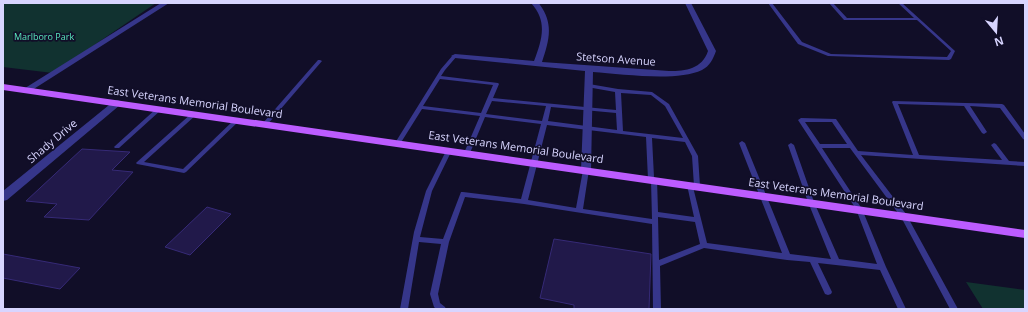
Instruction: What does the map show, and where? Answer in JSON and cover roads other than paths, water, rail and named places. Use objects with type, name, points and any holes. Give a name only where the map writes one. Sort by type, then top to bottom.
[{"type":"main road","name":"East Veterans Memorial Boulevard","points":[[3,86],[1025,234]]},
{"type":"street","points":[[26,90],[166,3]]},
{"type":"street","points":[[534,3],[537,5],[546,20],[547,36],[536,64]]},
{"type":"street","name":"Stetson Avenue","points":[[455,56],[589,69],[669,74],[686,73],[700,68],[710,60],[712,51],[688,3]]},
{"type":"street","points":[[586,170],[589,69]]},
{"type":"street","name":"Shady Drive","points":[[3,198],[117,103]]},
{"type":"lane","points":[[770,3],[800,43],[830,55],[949,59],[953,51],[900,3]]},
{"type":"lane","points":[[831,3],[846,19],[918,19]]},
{"type":"lane","points":[[398,143],[443,69],[455,56]]},
{"type":"lane","points":[[266,124],[320,61]]},
{"type":"lane","points":[[438,77],[496,84],[467,152]]},
{"type":"lane","points":[[589,86],[618,91],[652,94],[667,105],[695,156],[694,185],[698,220],[704,245]]},
{"type":"lane","points":[[618,91],[620,132]]},
{"type":"lane","points":[[490,99],[619,112]]},
{"type":"lane","points":[[917,157],[894,102],[1002,106],[1025,138]]},
{"type":"lane","points":[[524,202],[549,105]]},
{"type":"lane","points":[[966,105],[984,132]]},
{"type":"lane","points":[[420,107],[687,140]]},
{"type":"lane","points":[[118,147],[159,109]]},
{"type":"lane","points":[[194,114],[139,163],[184,171],[237,120]]},
{"type":"lane","points":[[902,309],[882,267],[859,209],[801,120],[834,120],[856,153],[904,216],[954,309]]},
{"type":"lane","points":[[649,136],[655,218],[657,309]]},
{"type":"lane","points":[[742,143],[787,257]]},
{"type":"lane","points":[[791,145],[811,202],[836,262]]},
{"type":"lane","points":[[994,145],[1007,163]]},
{"type":"lane","points":[[818,146],[851,146]]},
{"type":"lane","points":[[404,309],[416,239],[429,191],[449,150]]},
{"type":"lane","points":[[856,153],[1025,164]]},
{"type":"lane","points":[[579,211],[586,170]]},
{"type":"lane","points":[[442,309],[437,305],[434,294],[445,242],[463,194],[579,211],[655,218],[698,220]]},
{"type":"lane","points":[[416,239],[445,242]]},
{"type":"lane","points":[[656,264],[704,245],[787,257],[882,267]]},
{"type":"lane","points":[[813,260],[828,292]]},
{"type":"park label","name":"Marlboro Park","points":[[44,37]]}]
